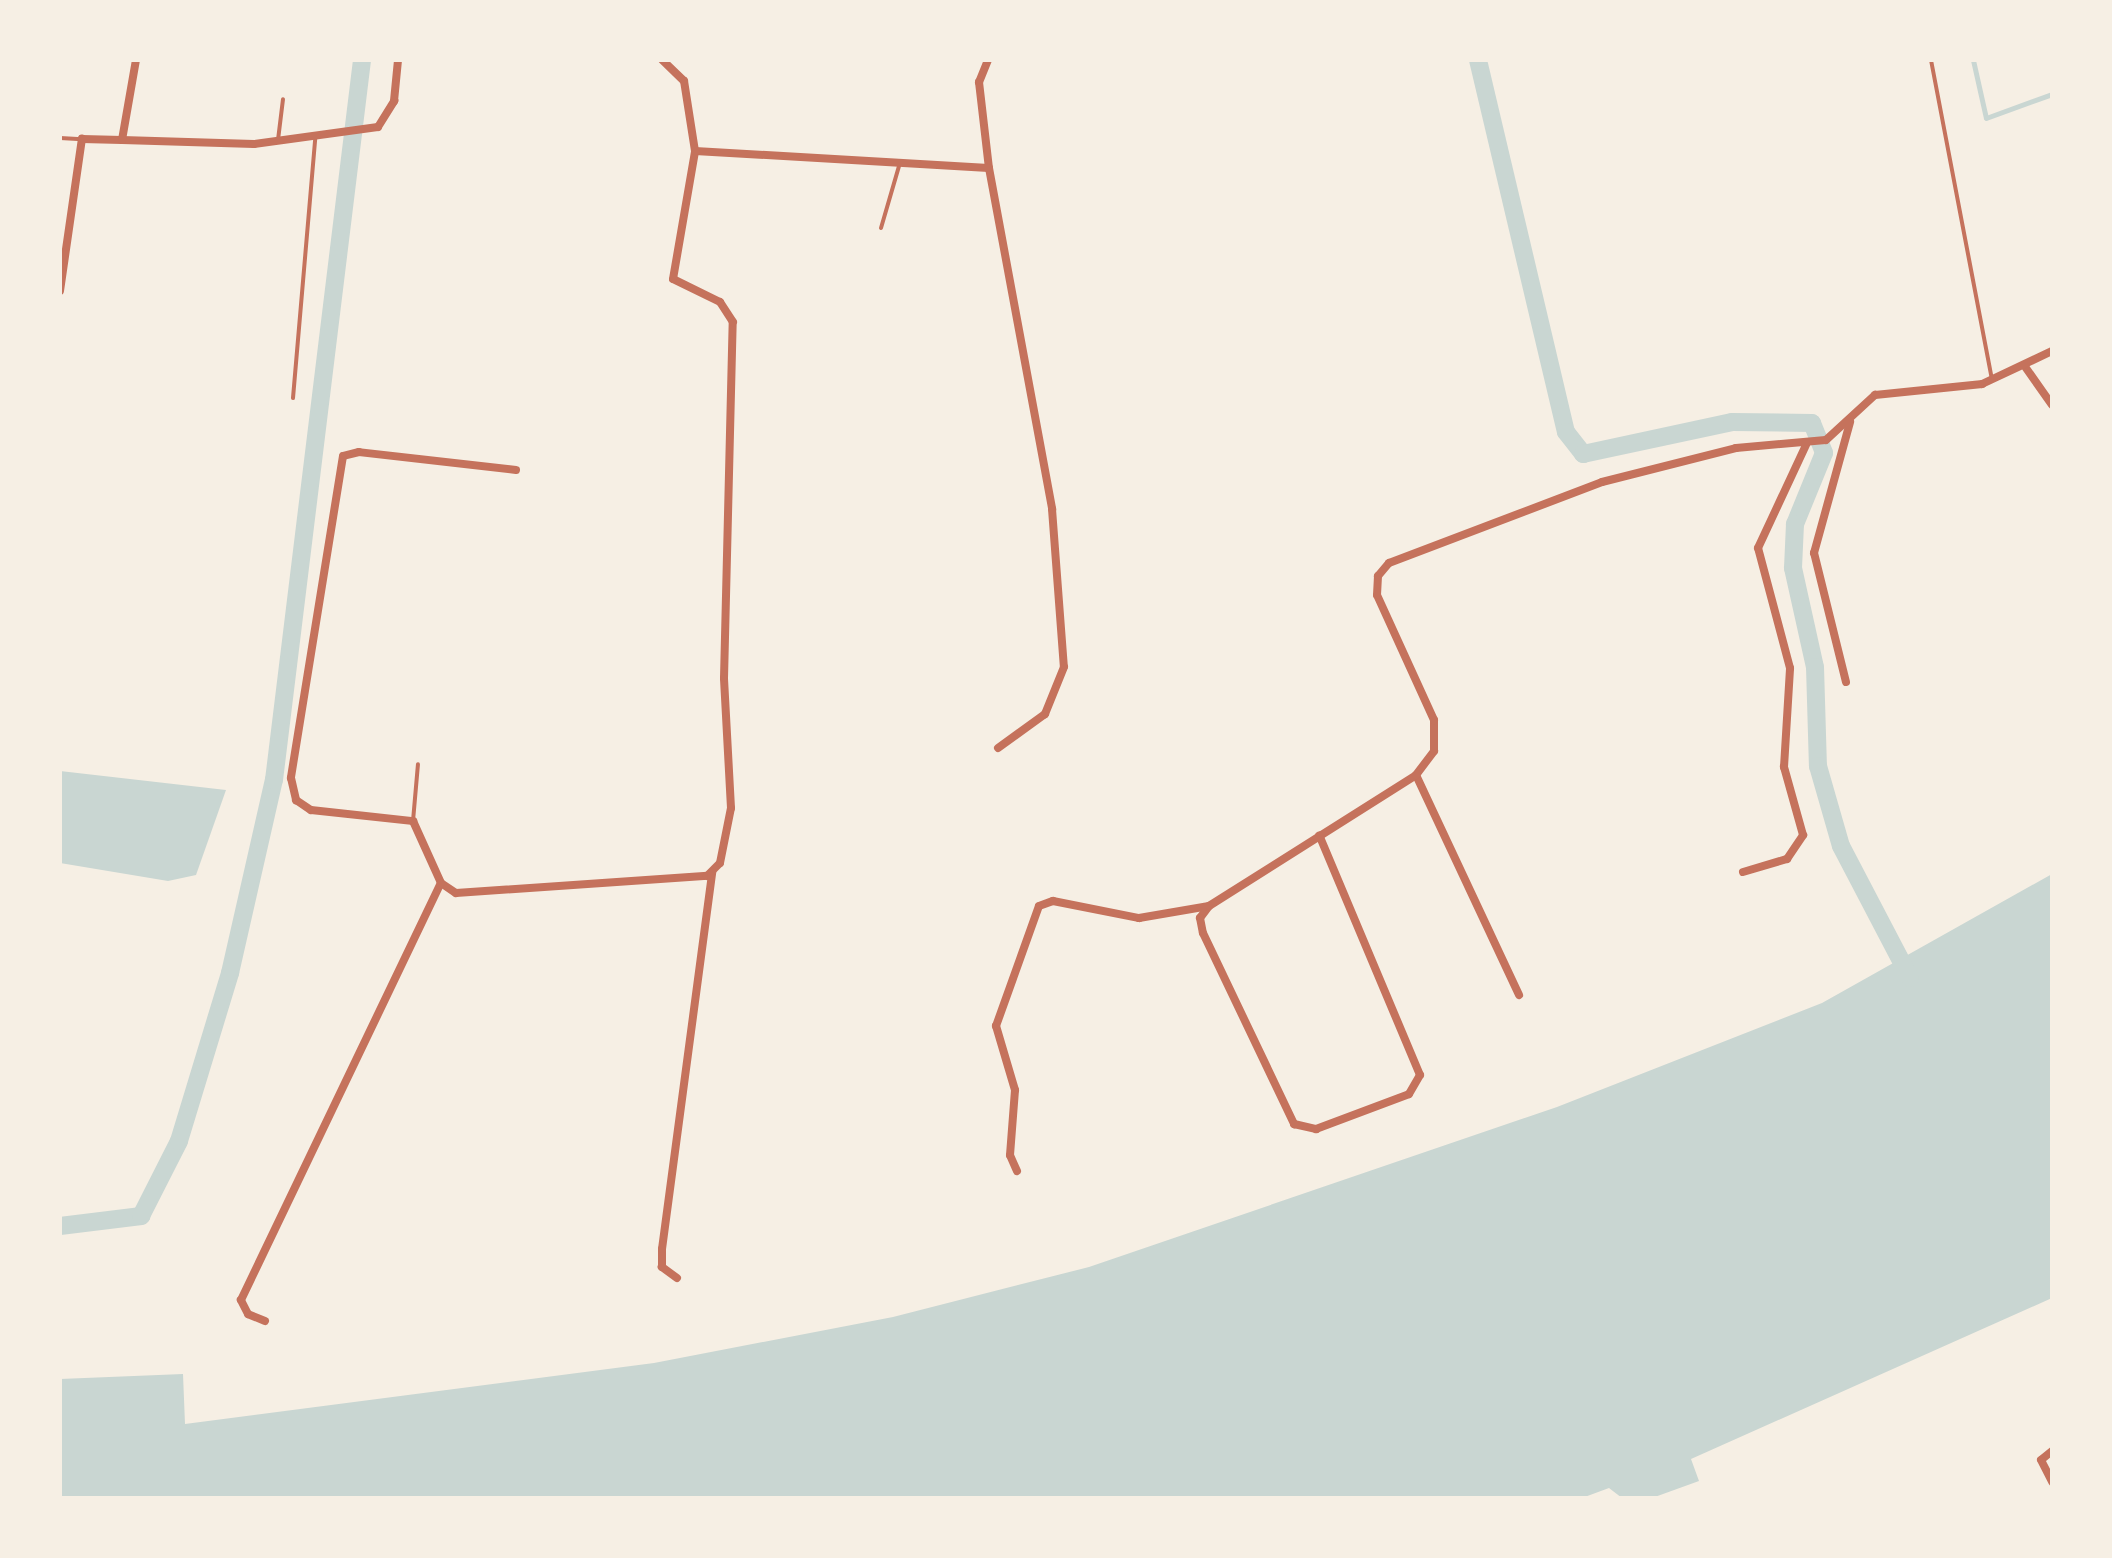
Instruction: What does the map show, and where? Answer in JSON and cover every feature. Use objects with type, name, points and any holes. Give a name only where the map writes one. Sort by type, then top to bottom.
[{"type":"street","points":[[122,140],[136,60]]},
{"type":"street","points":[[60,291],[82,139],[277,142],[315,139],[378,127],[394,101],[398,60]]},
{"type":"street","points":[[662,60],[684,81],[695,151],[671,268],[680,285],[729,309],[733,322],[724,678],[731,808],[712,872],[662,1249],[662,1267],[677,1278]]},
{"type":"street","points":[[988,60],[979,82],[989,168],[1052,509],[1064,640],[1061,687],[1045,714],[998,748]]},
{"type":"street","points":[[695,151],[899,166],[989,168]]},
{"type":"street","points":[[1319,835],[1420,1075],[1409,1094],[1316,1129],[1294,1124],[1203,933],[1200,918],[1209,906],[1319,835],[1416,775],[1434,751],[1434,720],[1377,595],[1378,576],[1389,563],[1616,478],[1736,448],[1806,445],[1850,422],[1890,390],[1992,382],[2026,368],[2052,351]]},
{"type":"street","points":[[2026,368],[2052,405]]},
{"type":"street","points":[[1846,682],[1814,553],[1850,422]]},
{"type":"street","points":[[1743,872],[1787,859],[1803,835],[1784,767],[1790,668],[1758,548],[1806,445]]},
{"type":"street","points":[[516,470],[359,452],[343,456],[335,470],[291,778],[296,800],[311,810],[413,821],[441,883],[472,892],[689,881],[712,872]]},
{"type":"street","points":[[1416,775],[1519,995]]},
{"type":"street","points":[[265,1321],[248,1314],[241,1300],[441,883]]},
{"type":"street","points":[[1017,1171],[1010,1155],[1015,1090],[996,1026],[1039,906],[1053,901],[1139,918],[1209,906]]},
{"type":"street","points":[[2052,1451],[2041,1460],[2052,1482]]},
{"type":"lane","points":[[1931,60],[1992,382]]},
{"type":"lane","points":[[277,142],[283,99]]},
{"type":"lane","points":[[60,138],[82,139]]},
{"type":"lane","points":[[293,398],[315,139]]},
{"type":"lane","points":[[881,228],[899,166]]},
{"type":"lane","points":[[413,821],[418,764]]},
{"type":"shaded area","points":[[60,771],[226,790],[196,875],[168,881],[60,863]]},
{"type":"shaded area","points":[[2052,874],[2052,1298],[1691,1459],[1699,1481],[1652,1498],[1622,1498],[1609,1488],[1582,1498],[60,1498],[60,1379],[183,1374],[185,1424],[654,1363],[893,1317],[1089,1267],[1557,1107],[1822,1003]]},
{"type":"waterway","points":[[60,1226],[141,1216],[179,1141],[230,973],[274,780],[362,60]]},
{"type":"waterway","points":[[1478,60],[1566,432],[1583,454],[1732,422],[1812,423],[1824,453],[1795,524],[1793,568],[1815,667],[1818,766],[1841,846],[1910,978]]},
{"type":"waterway","points":[[1973,60],[1986,118],[2052,94]]}]
